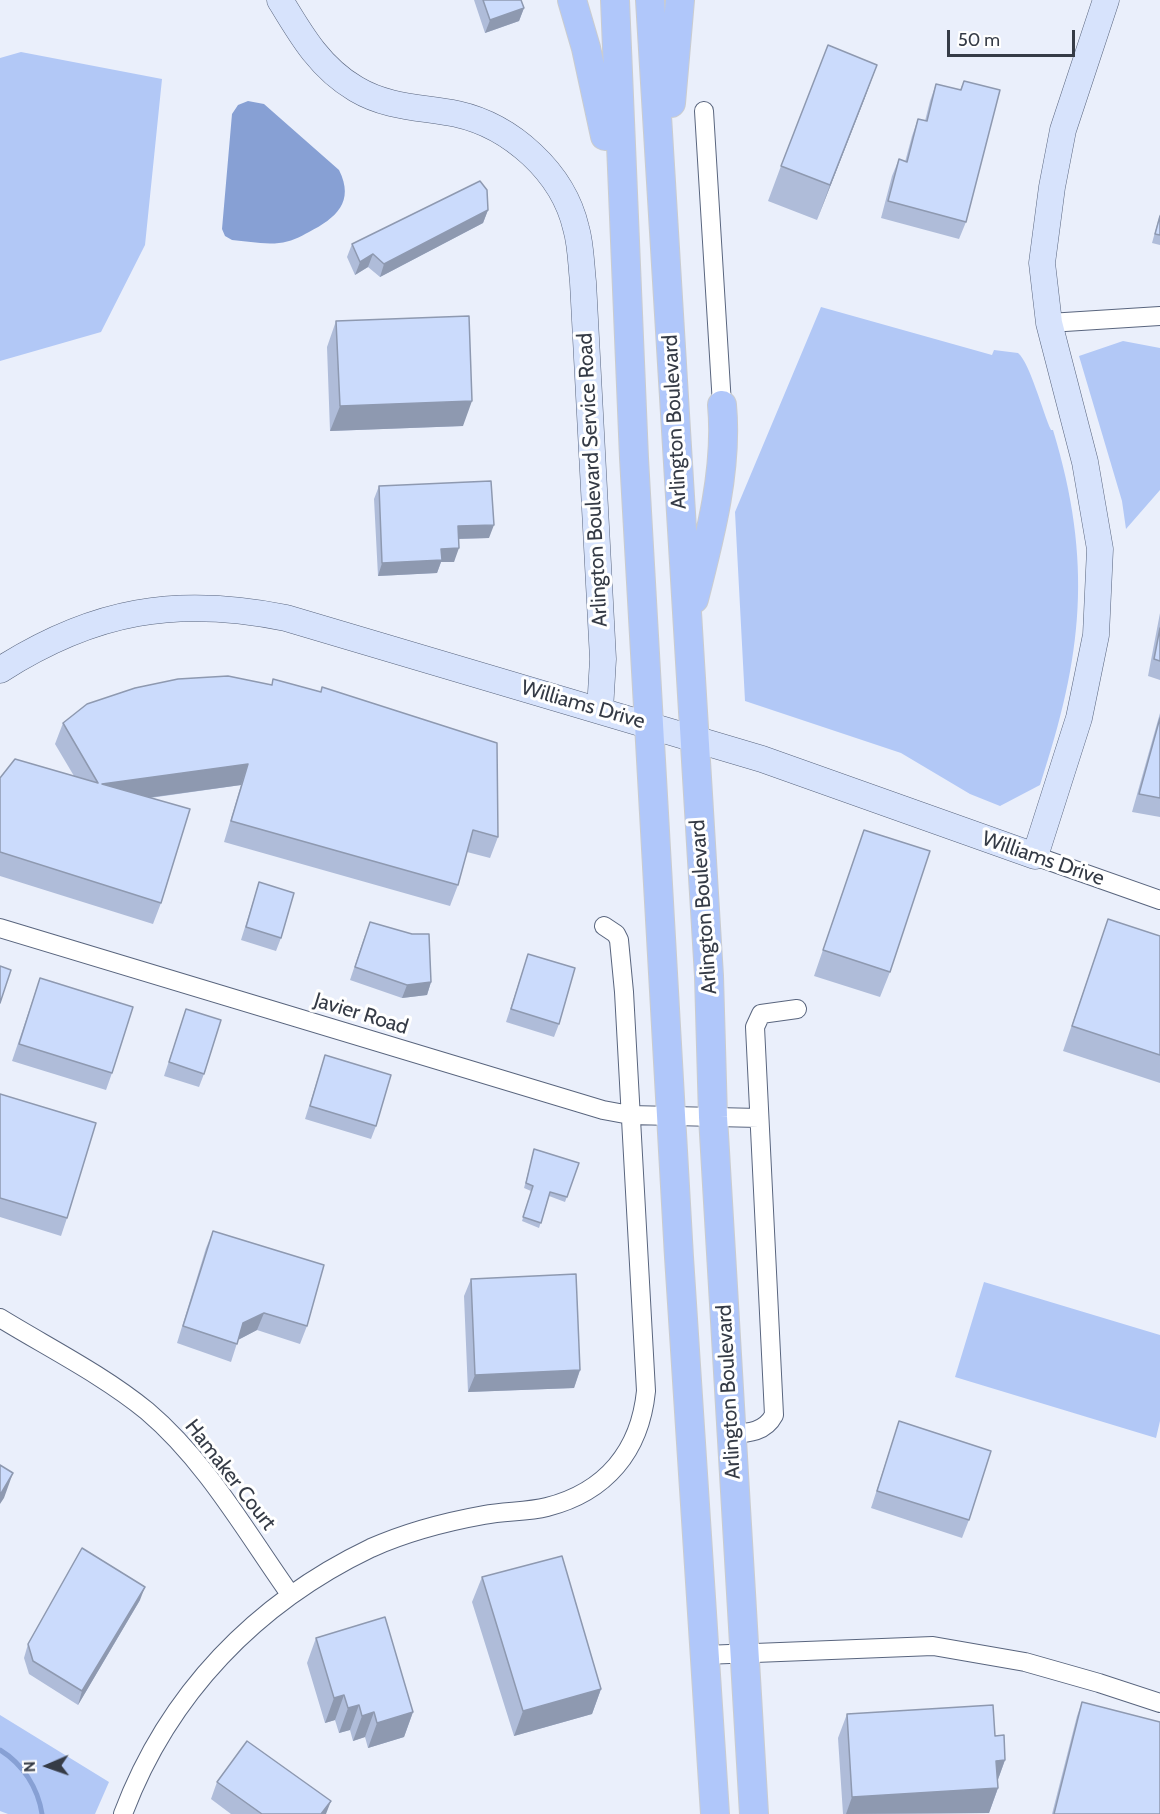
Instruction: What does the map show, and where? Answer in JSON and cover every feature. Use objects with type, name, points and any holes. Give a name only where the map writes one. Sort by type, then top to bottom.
[{"type":"main road","points":[[572,0],[601,111],[626,305]]},
{"type":"main road","name":"Arlington Boulevard","points":[[615,0],[626,305],[671,1116],[715,1814]]},
{"type":"main road","name":"Arlington Boulevard","points":[[650,0],[709,976],[713,1117],[754,1814]]},
{"type":"main road","points":[[666,246],[669,125],[680,0]]},
{"type":"main road","points":[[687,627],[710,529],[724,435],[722,405]]},
{"type":"street","name":"Arlington Boulevard Service Road","points":[[280,0],[319,59],[356,89],[404,108],[455,114],[481,121],[533,155],[546,169],[565,199],[576,227],[580,249],[603,659],[600,711]]},
{"type":"street","points":[[1035,856],[1079,718],[1096,635],[1100,549],[1085,462],[1049,323],[1042,263],[1052,187],[1064,130],[1106,0]]},
{"type":"street","points":[[704,111],[722,405]]},
{"type":"street","points":[[1049,323],[1160,316]]},
{"type":"street","name":"Williams Drive","points":[[0,670],[34,648],[85,626],[130,614],[172,608],[213,607],[286,618],[762,759],[1160,900]]},
{"type":"street","points":[[123,1814],[152,1751],[199,1680],[236,1638],[291,1594],[332,1569],[396,1538],[455,1520],[545,1508],[568,1501],[614,1472],[636,1435],[644,1414],[646,1391],[620,940],[611,929],[604,926]]},
{"type":"street","name":"Javier Road","points":[[0,928],[567,1100],[630,1115],[759,1118]]},
{"type":"street","points":[[731,1434],[761,1429],[770,1422],[774,1415],[755,1037],[757,1019],[767,1012],[797,1009]]},
{"type":"street","name":"Hamaker Court","points":[[0,1318],[118,1390],[174,1437],[197,1463],[291,1594]]},
{"type":"street","points":[[704,1655],[933,1646],[1037,1665],[1160,1703]]},
{"type":"shaded area","points":[[21,52],[162,79],[145,245],[101,332],[0,361],[0,58]]},
{"type":"shaded area","points":[[248,101],[264,104],[339,170],[343,181],[344,200],[335,215],[319,227],[287,242],[267,244],[232,240],[225,236],[222,229],[232,114],[238,105]]},
{"type":"shaded area","points":[[821,307],[992,355],[994,350],[1018,353],[1023,358],[1051,430],[1053,430],[1066,478],[1074,523],[1078,566],[1078,608],[1074,650],[1055,738],[1040,785],[1000,806],[970,794],[901,753],[745,701],[735,512]]},
{"type":"shaded area","points":[[1123,341],[1160,348],[1160,490],[1126,529],[1122,501],[1079,356]]},
{"type":"shaded area","points":[[984,1282],[1160,1335],[1160,1421],[1156,1438],[955,1377]]},
{"type":"shaded area","points":[[0,1715],[109,1782],[95,1814],[8,1814],[0,1811]]},
{"type":"building","points":[[483,0],[521,0],[524,8],[490,20]]},
{"type":"building","points":[[828,45],[877,65],[830,185],[781,166]]},
{"type":"building","points":[[964,81],[1000,90],[966,222],[888,201],[899,159],[907,162],[918,119],[927,121],[936,84],[961,90]]},
{"type":"building","points":[[480,181],[487,190],[488,210],[384,264],[373,254],[360,262],[352,244]]},
{"type":"building","points":[[1160,216],[1160,235],[1155,234]]},
{"type":"building","points":[[469,316],[472,401],[340,406],[336,321]]},
{"type":"building","points":[[491,481],[494,525],[458,526],[459,548],[441,549],[442,560],[382,563],[379,486]]},
{"type":"building","points":[[1160,628],[1160,661],[1154,659]]},
{"type":"building","points":[[228,676],[272,685],[273,679],[321,692],[322,687],[497,743],[498,837],[473,830],[458,885],[231,821],[248,764],[102,784],[190,809],[161,903],[0,852],[0,778],[15,759],[98,783],[63,723],[87,704],[135,688],[178,679]]},
{"type":"building","points":[[1160,718],[1160,798],[1139,794]]},
{"type":"building","points":[[864,830],[930,851],[890,972],[823,950]]},
{"type":"building","points":[[259,882],[294,893],[281,938],[246,927]]},
{"type":"building","points":[[1108,919],[1160,936],[1160,1055],[1072,1026]]},
{"type":"building","points":[[370,922],[412,934],[429,934],[431,982],[407,985],[355,967]]},
{"type":"building","points":[[528,954],[575,968],[559,1024],[511,1009]]},
{"type":"building","points":[[0,966],[11,970],[0,1003]]},
{"type":"building","points":[[40,978],[133,1007],[112,1073],[19,1044]]},
{"type":"building","points":[[186,1009],[221,1020],[204,1074],[169,1062]]},
{"type":"building","points":[[325,1055],[391,1075],[376,1126],[310,1106]]},
{"type":"building","points":[[0,1094],[96,1123],[67,1218],[0,1198]]},
{"type":"building","points":[[534,1149],[579,1163],[567,1197],[550,1192],[541,1223],[523,1217],[533,1186],[526,1183]]},
{"type":"building","points":[[213,1231],[324,1265],[307,1326],[264,1313],[243,1323],[237,1344],[183,1326]]},
{"type":"building","points":[[576,1274],[580,1370],[475,1375],[471,1279]]},
{"type":"building","points":[[899,1421],[991,1451],[969,1520],[877,1491]]},
{"type":"building","points":[[0,1465],[13,1473],[0,1495]]},
{"type":"building","points":[[82,1548],[145,1587],[82,1691],[33,1661],[28,1644]]},
{"type":"building","points":[[562,1556],[601,1689],[523,1711],[482,1577]]},
{"type":"building","points":[[385,1617],[413,1712],[377,1723],[374,1712],[362,1716],[359,1705],[348,1708],[344,1695],[334,1698],[316,1638]]},
{"type":"building","points":[[1082,1702],[1160,1722],[1160,1814],[1054,1814]]},
{"type":"building","points":[[993,1705],[995,1736],[1004,1735],[1005,1760],[996,1761],[998,1788],[852,1797],[847,1714]]},
{"type":"building","points":[[247,1741],[331,1801],[321,1814],[262,1814],[217,1782]]},
{"type":"waterway","points":[[0,1750],[16,1762],[28,1778],[37,1795],[42,1814]]}]
